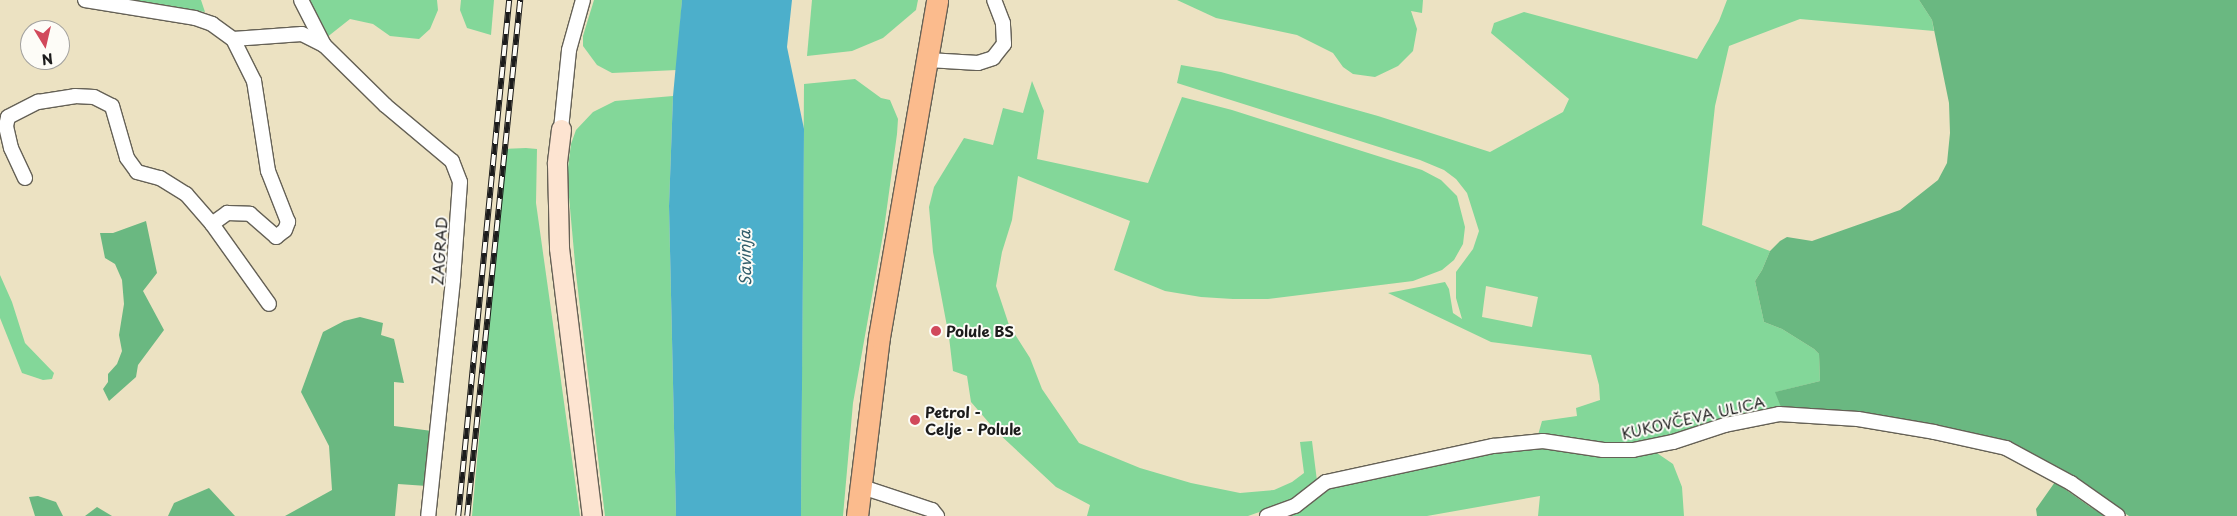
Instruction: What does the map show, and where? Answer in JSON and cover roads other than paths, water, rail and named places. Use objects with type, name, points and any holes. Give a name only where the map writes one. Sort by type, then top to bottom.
[{"type":"main road","points":[[856,516],[879,338],[937,0]]},
{"type":"street","points":[[85,0],[195,18],[212,24],[233,39],[254,81],[268,171],[288,222],[285,230],[276,237],[250,214],[227,213],[212,224]]},
{"type":"street","name":"ZAGRAD","points":[[301,0],[324,45]]},
{"type":"street","points":[[583,0],[569,50],[557,164],[559,248],[592,516]]},
{"type":"street","points":[[928,60],[978,63],[993,58],[1004,44],[1003,23],[994,0]]},
{"type":"street","name":"ZAGRAD","points":[[233,39],[302,34],[324,45],[385,105],[452,161],[460,182],[453,280],[428,516]]},
{"type":"street","points":[[25,178],[11,148],[6,126],[8,117],[38,102],[75,96],[94,97],[112,106],[127,158],[137,172],[160,178],[186,194],[212,224],[269,304]]},
{"type":"street","name":"KUKOVČEVA ULICA","points":[[1267,516],[1295,506],[1326,482],[1493,446],[1543,441],[1602,450],[1634,450],[1673,442],[1725,425],[1779,414],[1858,420],[1934,432],[2006,448],[2071,483],[2118,516]]},
{"type":"street","points":[[860,486],[935,513]]},
{"type":"water","name":"Savinja","points":[[682,0],[792,0],[787,47],[804,129],[801,516],[676,516],[669,206],[673,96]]},
{"type":"railway","points":[[458,516],[509,0]]},
{"type":"railway","points":[[467,516],[520,0]]},
{"type":"place","name":"Polule BS","points":[[936,331]]},
{"type":"place","name":"Petrol - Celje - Polule","points":[[915,420]]}]
